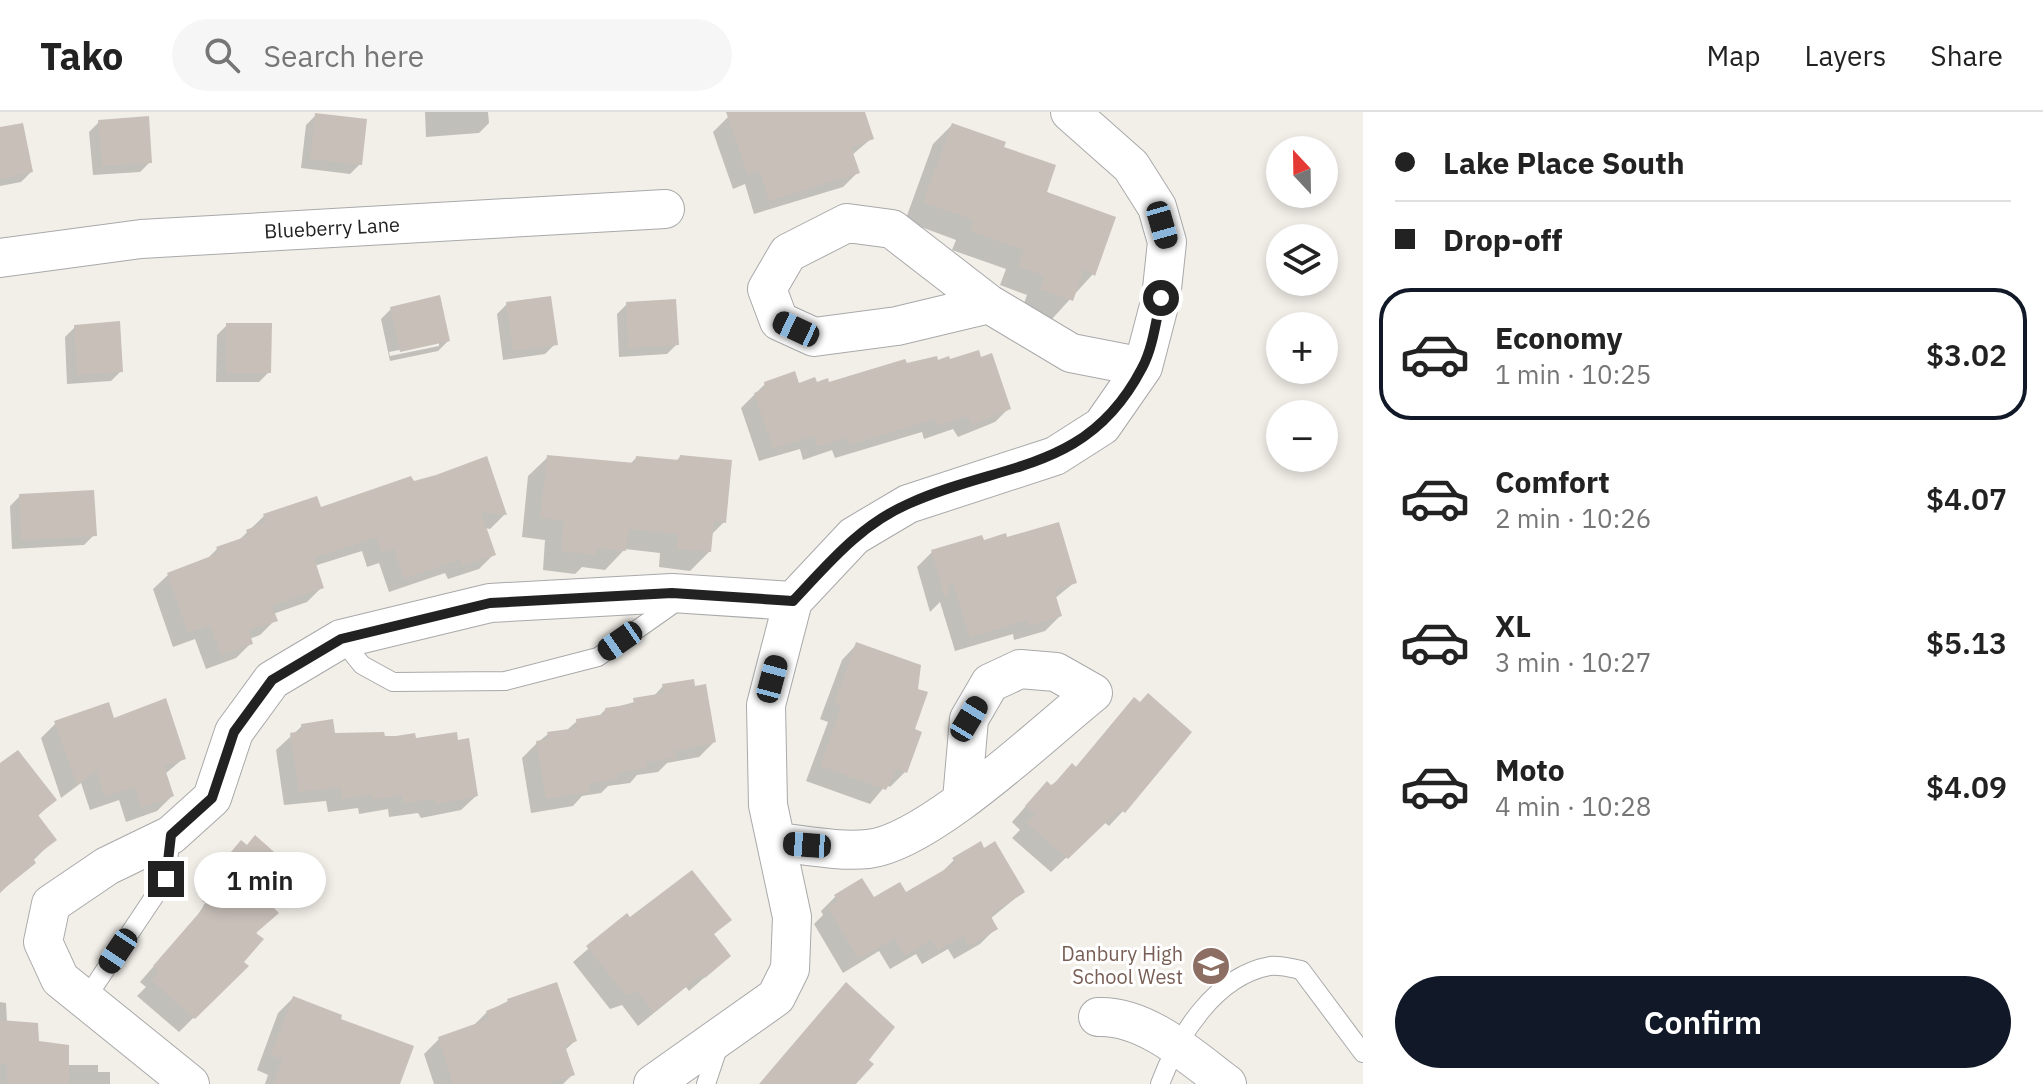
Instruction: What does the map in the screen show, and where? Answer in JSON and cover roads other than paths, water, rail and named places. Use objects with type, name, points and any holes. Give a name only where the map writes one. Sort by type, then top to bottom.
[{"type":"street","points":[[653,1084],[776,997],[790,969],[792,917],[768,805],[766,705],[793,601],[854,536],[908,504],[1055,456],[1102,426],[1143,367],[1161,298],[1167,242],[1157,207],[1131,166],[1070,112]]},
{"type":"street","name":"Blueberry Lane","points":[[0,258],[141,239],[665,209]]},
{"type":"street","points":[[989,304],[897,326],[814,337],[779,321],[767,289],[788,253],[847,223],[892,229],[989,304],[1071,353],[1143,367]]},
{"type":"street","points":[[190,1084],[60,979],[43,942],[51,904],[107,866],[171,835],[212,798],[234,732],[272,680],[341,639],[490,603],[687,594],[793,601]]},
{"type":"street","points":[[776,842],[869,849],[924,830],[962,800]]},
{"type":"street","points":[[1098,1017],[1121,1016],[1175,1046],[1227,1084]]},
{"type":"lane","points":[[341,639],[362,665],[393,682],[505,681],[598,657],[687,594]]},
{"type":"lane","points":[[85,1000],[166,879],[171,835]]},
{"type":"lane","points":[[1160,1084],[1175,1046],[1231,980],[1272,966],[1301,970],[1363,1053]]},
{"type":"lane","points":[[706,1084],[722,1035]]},
{"type":"place","name":"Danbury High School West","points":[[1211,966]]}]
